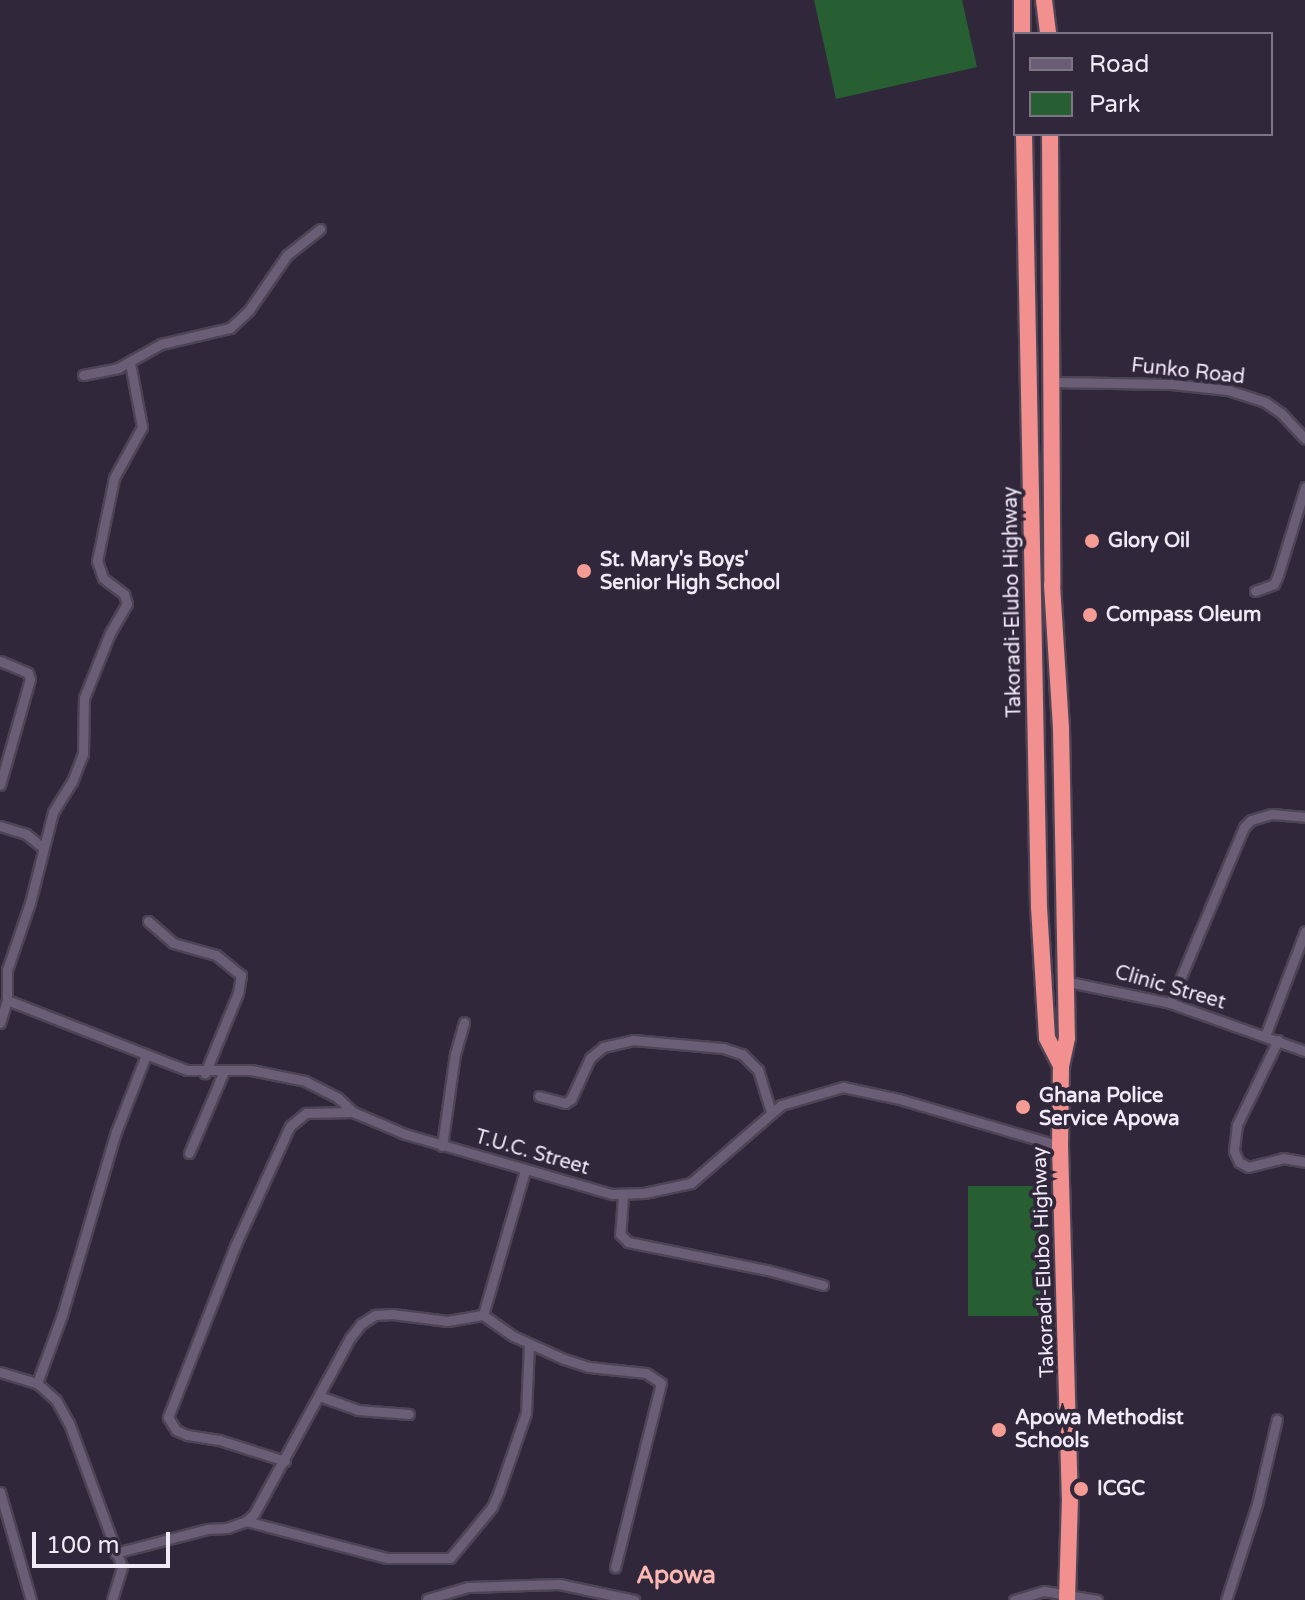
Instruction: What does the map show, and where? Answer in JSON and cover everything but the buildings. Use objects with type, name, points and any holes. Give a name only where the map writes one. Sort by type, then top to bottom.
[{"type":"highway","points":[[1022,0],[1022,32]]},
{"type":"highway","points":[[1044,0],[1048,32]]},
{"type":"highway","name":"Takoradi-Elubo Highway","points":[[1024,136],[1039,907],[1047,1038],[1061,1066]]},
{"type":"highway","name":"Takoradi-Elubo Highway","points":[[1050,136],[1052,585],[1061,729],[1067,1038],[1061,1066],[1060,1146],[1070,1498],[1067,1597]]},
{"type":"street","points":[[83,375],[130,363],[144,351],[161,344],[230,328],[249,310],[287,255],[320,229]]},
{"type":"street","points":[[0,1023],[7,1000],[3,968],[30,903],[53,812],[72,782],[83,754],[84,698],[110,633],[127,604],[124,594],[103,578],[97,561],[114,478],[142,427],[130,363]]},
{"type":"street","name":"Funko Road","points":[[1052,382],[1171,384],[1238,392],[1265,402],[1281,413],[1305,439]]},
{"type":"street","points":[[1255,591],[1274,584],[1305,487]]},
{"type":"street","points":[[0,661],[28,673],[30,679],[0,785]]},
{"type":"street","points":[[1170,1003],[1244,827],[1251,820],[1272,814],[1305,817]]},
{"type":"street","points":[[0,826],[26,834],[42,847]]},
{"type":"street","points":[[148,921],[173,943],[216,955],[241,975],[238,993],[205,1073]]},
{"type":"street","points":[[1265,1036],[1305,931]]},
{"type":"street","name":"Clinic Street","points":[[1064,981],[1170,1003],[1305,1051]]},
{"type":"street","name":"T.U.C. Street","points":[[7,1000],[64,1019],[146,1055],[205,1073],[251,1070],[305,1081],[338,1098],[353,1112],[405,1134],[623,1195],[691,1183],[771,1112],[792,1099],[818,1091],[860,1088],[1060,1146]]},
{"type":"street","points":[[442,1146],[455,1054],[464,1022]]},
{"type":"street","points":[[539,1096],[565,1103],[571,1099],[590,1058],[603,1047],[633,1040],[723,1048],[742,1054],[758,1070],[771,1112]]},
{"type":"street","points":[[1278,1040],[1237,1125],[1234,1151],[1239,1162],[1248,1167],[1283,1158],[1305,1162]]},
{"type":"street","points":[[37,1383],[62,1315],[116,1132],[146,1055]]},
{"type":"street","points":[[189,1153],[224,1071]]},
{"type":"street","points":[[285,1461],[229,1443],[187,1435],[176,1430],[168,1417],[235,1246],[290,1126],[306,1113],[353,1112]]},
{"type":"street","points":[[483,1315],[525,1170]]},
{"type":"street","points":[[623,1195],[620,1234],[628,1242],[767,1270],[823,1285]]},
{"type":"street","points":[[246,1521],[263,1504],[350,1338],[375,1315],[448,1321],[483,1315],[529,1344],[589,1367],[646,1373],[661,1383],[615,1567]]},
{"type":"street","points":[[115,1553],[246,1521],[387,1558],[450,1558],[492,1507],[499,1491],[526,1413],[529,1344]]},
{"type":"street","points":[[0,1372],[37,1383],[56,1400],[69,1423],[122,1567],[112,1600]]},
{"type":"street","points":[[319,1396],[358,1410],[409,1414]]},
{"type":"street","points":[[1226,1600],[1257,1504],[1277,1419]]},
{"type":"street","points":[[0,1492],[31,1600]]},
{"type":"street","points":[[427,1599],[468,1587],[559,1584],[634,1600]]},
{"type":"street","points":[[1014,1600],[1044,1591],[1097,1600]]},
{"type":"green space","points":[[814,0],[962,0],[977,67],[836,99]]},
{"type":"green space","points":[[968,1186],[1043,1186],[1043,1316],[968,1316]]},
{"type":"place","name":"Glory Oil","points":[[1092,541]]},
{"type":"place","name":"St. Mary's Boys' Senior High School","points":[[584,571]]},
{"type":"place","name":"Compass Oleum","points":[[1090,615]]},
{"type":"place","name":"Ghana Police Service Apowa","points":[[1023,1107]]},
{"type":"place","name":"Apowa Methodist Schools","points":[[999,1430]]},
{"type":"place","name":"ICGC","points":[[1081,1489]]},
{"type":"district","name":"Apowa","points":[[676,1576]]}]
